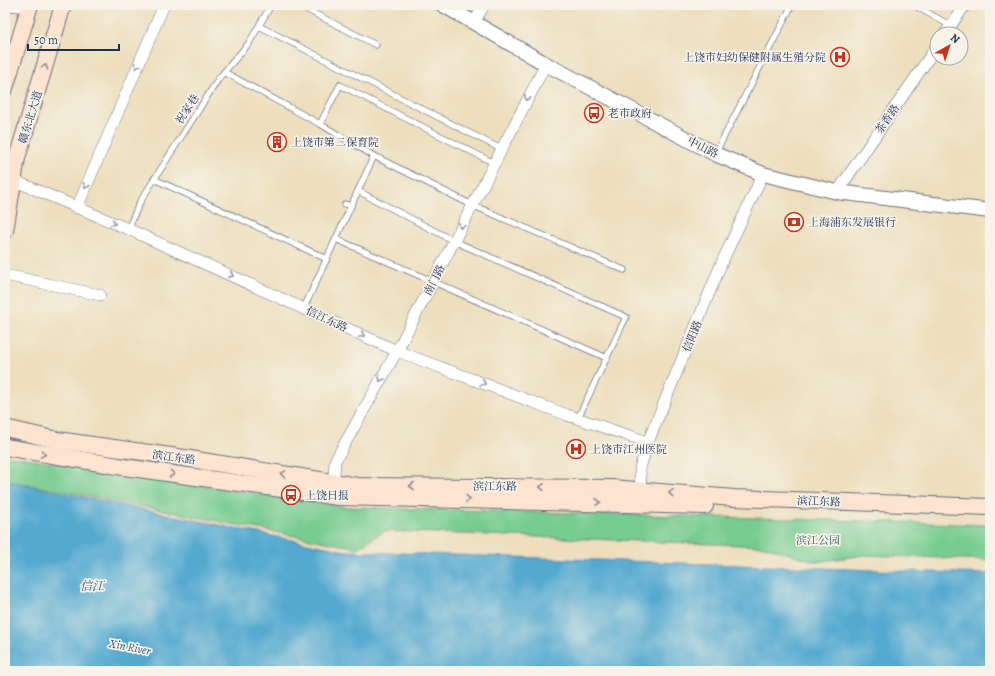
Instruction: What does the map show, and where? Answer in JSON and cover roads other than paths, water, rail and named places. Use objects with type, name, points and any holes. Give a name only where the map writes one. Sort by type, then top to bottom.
[{"type":"main road","name":"赣东北大道","points":[[5,230],[17,158],[63,5]]},
{"type":"main road","points":[[5,88],[29,7]]},
{"type":"main road","name":"滨江东路","points":[[5,428],[57,440],[178,457],[334,489]]},
{"type":"main road","name":"滨江东路","points":[[5,447],[124,467],[334,489],[357,486],[529,486],[641,497],[990,517]]},
{"type":"main road","name":"滨江东路","points":[[641,497],[734,498],[990,507]]},
{"type":"street","points":[[76,208],[164,5]]},
{"type":"street","name":"中山路","points":[[442,5],[546,64],[715,154],[763,174],[836,192],[990,211]]},
{"type":"street","points":[[474,23],[484,5]]},
{"type":"street","points":[[951,26],[965,5]]},
{"type":"street","name":"茶香路","points":[[836,192],[929,58]]},
{"type":"street","name":"南门路","points":[[334,489],[335,462],[397,351],[546,64]]},
{"type":"street","name":"信阳路","points":[[641,497],[640,468],[648,442],[722,262],[763,174]]},
{"type":"street","name":"信江东路","points":[[13,180],[128,229],[397,351],[578,418],[648,442]]},
{"type":"street","points":[[5,275],[100,295]]},
{"type":"lane","name":"祝家巷","points":[[128,229],[140,202],[154,179],[224,72],[249,43],[271,5]]},
{"type":"lane","points":[[298,5],[376,45]]},
{"type":"lane","points":[[715,154],[792,5]]},
{"type":"lane","points":[[914,5],[943,26]]},
{"type":"lane","points":[[5,8],[29,7]]},
{"type":"lane","points":[[259,26],[501,149]]},
{"type":"lane","points":[[224,72],[320,124],[374,156],[472,205],[624,270]]},
{"type":"lane","points":[[320,124],[340,85],[494,163]]},
{"type":"lane","points":[[304,308],[336,239],[348,205],[358,191],[374,156]]},
{"type":"lane","points":[[154,179],[326,258]]},
{"type":"lane","points":[[358,191],[454,240],[626,318],[578,418]]},
{"type":"lane","points":[[336,239],[607,358]]},
{"type":"water","name":"信江","points":[[5,481],[346,551],[990,574],[990,671],[5,671]]},
{"type":"place","name":"上饶市妇幼保健附属生殖分院","points":[[840,57]]},
{"type":"place","name":"老市政府","points":[[594,113]]},
{"type":"place","name":"上饶市第二保育院","points":[[277,142]]},
{"type":"place","name":"上海浦东发展银行","points":[[794,222]]},
{"type":"place","name":"上饶市江州医院","points":[[576,449]]},
{"type":"place","name":"上饶日报","points":[[291,495]]},
{"type":"park label","name":"滨江公园","points":[[818,540]]},
{"type":"water label","name":"Xin River","points":[[130,647]]}]
